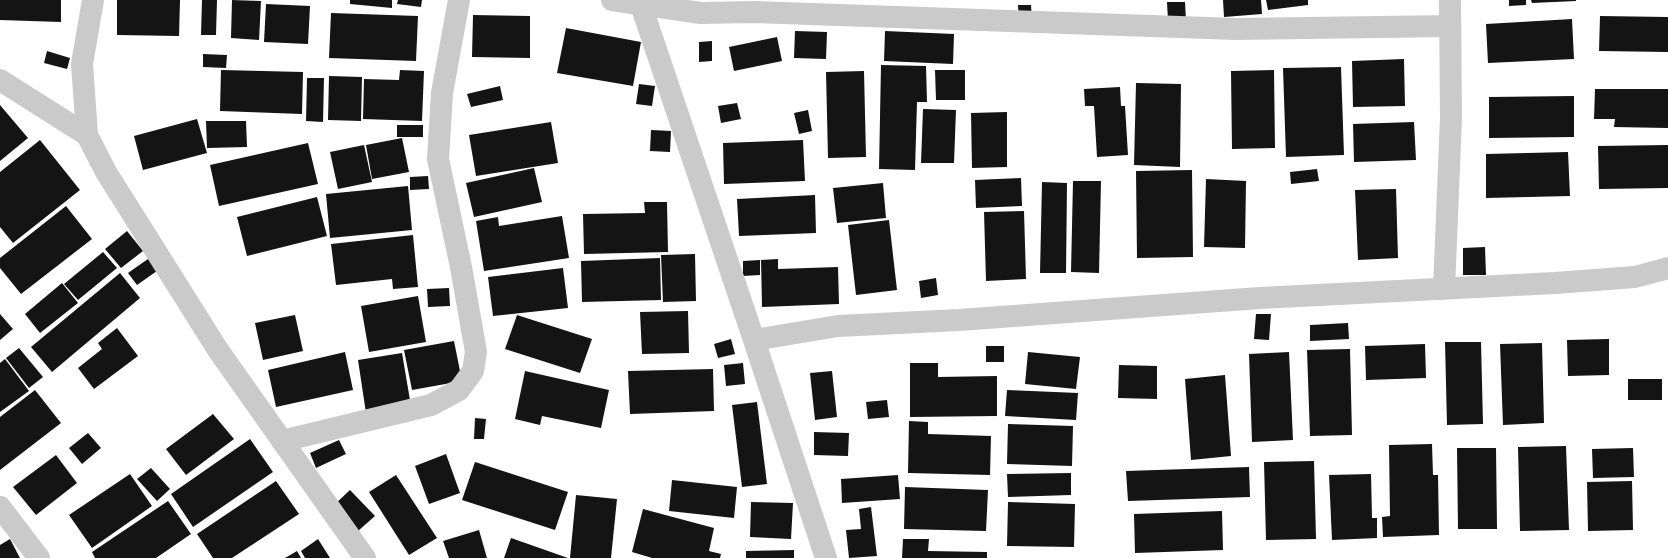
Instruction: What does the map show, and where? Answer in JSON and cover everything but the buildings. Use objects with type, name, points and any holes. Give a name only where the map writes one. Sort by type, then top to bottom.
[{"type":"street","points":[[93,0],[82,64],[87,135],[106,172],[218,350],[365,558]]},
{"type":"street","points":[[282,440],[431,405],[459,390],[473,371],[476,352],[462,268],[438,159],[442,93],[458,0]]},
{"type":"street","points":[[612,0],[701,13],[755,6],[1236,29],[1450,26]]},
{"type":"street","points":[[1444,288],[1451,118],[1450,0]]},
{"type":"street","points":[[641,5],[826,558]]},
{"type":"street","points":[[0,80],[87,135]]},
{"type":"street","points":[[754,340],[838,326],[959,320],[1260,298],[1635,277],[1668,268]]},
{"type":"street","points":[[0,507],[39,558]]}]
